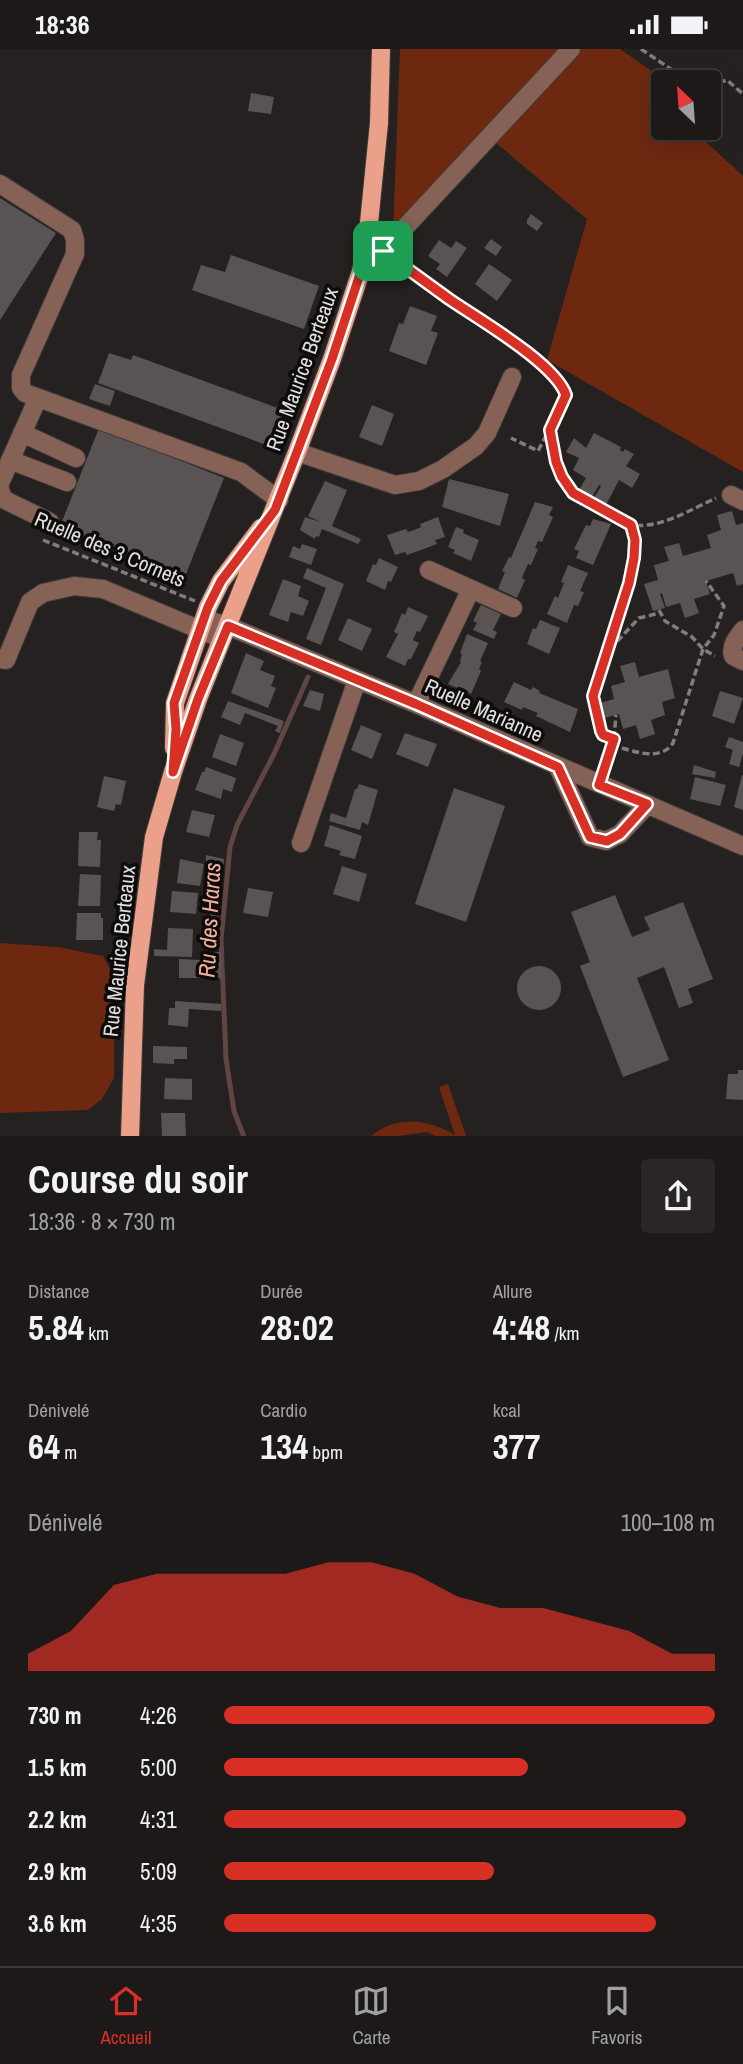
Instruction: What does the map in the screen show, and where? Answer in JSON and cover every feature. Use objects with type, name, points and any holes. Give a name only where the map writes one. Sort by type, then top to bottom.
[{"type":"main road","name":"Rue Maurice Berteaux","points":[[130,1136],[135,985],[154,837],[198,699],[297,453],[361,271],[375,247],[381,49]]},
{"type":"main road","name":"Rue Maurice Berteaux","points":[[173,772],[176,729],[174,703],[204,619],[221,581],[277,505]]},
{"type":"street","points":[[375,247],[571,49]]},
{"type":"street","points":[[0,184],[72,230],[75,240],[75,254],[21,375],[21,388],[25,393],[241,472],[277,505]]},
{"type":"street","points":[[297,453],[395,485],[419,481],[443,469],[476,446],[487,433],[512,377]]},
{"type":"street","points":[[0,483],[38,398]]},
{"type":"street","points":[[22,433],[76,458]]},
{"type":"street","points":[[10,460],[67,482]]},
{"type":"street","points":[[0,489],[3,499],[50,522]]},
{"type":"street","points":[[429,570],[513,608]]},
{"type":"street","name":"Ruelle Marianne","points":[[0,659],[6,660],[30,602],[43,593],[74,586],[103,589],[204,619],[225,632],[357,680],[743,846]]},
{"type":"street","points":[[416,704],[471,589]]},
{"type":"street","points":[[743,630],[734,642],[732,651],[733,656],[743,661]]},
{"type":"street","points":[[301,843],[357,680]]},
{"type":"street","points":[[558,767],[590,837],[607,841],[620,834],[647,804]]},
{"type":"path","points":[[641,49],[672,70]]},
{"type":"path","points":[[721,82],[727,80],[743,94]]},
{"type":"path","points":[[375,247],[511,340],[537,360],[562,387],[566,395],[538,451],[511,438]]},
{"type":"path","points":[[550,430],[556,462],[573,493],[631,525],[642,527],[667,520],[724,495],[737,498]]},
{"type":"path","points":[[614,739],[603,735],[601,731],[593,696],[629,583],[635,540],[631,525]]},
{"type":"path","name":"Ruelle des 3 Cornets","points":[[40,539],[204,619]]},
{"type":"path","points":[[612,745],[657,754],[670,748],[703,649],[714,635],[724,606],[706,581]]},
{"type":"path","points":[[607,651],[639,618],[660,611],[664,621],[692,638],[703,649]]},
{"type":"path","points":[[599,785],[614,739],[616,715]]},
{"type":"shaded area","points":[[400,49],[620,49],[651,71],[651,140],[704,140],[743,176],[743,472],[547,360],[587,219],[483,132],[393,231]]},
{"type":"shaded area","points":[[0,943],[58,947],[103,956],[114,977],[114,1078],[102,1099],[88,1110],[0,1113]]},
{"type":"shaded area","points":[[448,1084],[466,1136],[435,1136],[427,1132],[371,1136],[381,1129],[401,1122],[434,1125],[455,1135],[439,1087]]},
{"type":"building","points":[[251,93],[274,97],[271,114],[248,111]]},
{"type":"building","points":[[0,198],[56,233],[0,320]]},
{"type":"building","points":[[531,214],[543,223],[537,231],[527,224]]},
{"type":"building","points":[[491,239],[502,247],[496,256],[484,248]]},
{"type":"building","points":[[439,240],[451,248],[456,241],[467,248],[447,277],[436,269],[440,264],[428,256]]},
{"type":"building","points":[[231,255],[319,286],[304,329],[192,290],[201,265],[225,272]]},
{"type":"building","points":[[489,264],[512,280],[497,301],[475,284]]},
{"type":"building","points":[[410,306],[437,316],[431,331],[438,333],[426,365],[389,351],[399,323],[403,324]]},
{"type":"building","points":[[109,353],[131,360],[133,355],[286,411],[272,447],[98,383]]},
{"type":"building","points":[[95,384],[115,391],[110,406],[89,399]]},
{"type":"building","points":[[372,405],[394,414],[382,446],[359,437]]},
{"type":"building","points":[[99,428],[224,478],[184,579],[59,529]]},
{"type":"building","points":[[594,433],[621,447],[623,452],[625,449],[634,454],[626,466],[640,474],[632,488],[619,480],[606,505],[594,498],[601,486],[599,485],[592,497],[579,490],[586,478],[573,470],[579,458],[566,452],[574,438],[586,448]]},
{"type":"building","points":[[449,479],[509,494],[500,526],[442,507]]},
{"type":"building","points":[[325,481],[347,490],[332,526],[361,539],[358,544],[322,529],[319,537],[316,536],[315,539],[300,530],[305,517],[321,522],[308,516]]},
{"type":"building","points":[[535,502],[553,507],[549,515],[553,517],[542,542],[538,541],[535,548],[538,549],[524,573],[522,578],[525,580],[517,598],[498,589],[505,572],[502,571],[509,557],[511,558]]},
{"type":"building","points":[[732,511],[736,525],[743,523],[743,584],[737,586],[733,573],[706,581],[710,594],[694,599],[699,613],[685,618],[680,603],[666,607],[662,593],[660,594],[665,608],[653,611],[644,584],[658,580],[654,565],[669,561],[664,547],[679,543],[683,556],[711,548],[707,535],[721,530],[717,515]]},
{"type":"building","points":[[438,517],[445,537],[435,540],[437,544],[421,550],[407,555],[405,552],[395,555],[387,535],[406,529],[408,532],[414,530],[421,527],[420,524]]},
{"type":"building","points":[[593,519],[611,524],[593,565],[576,558],[579,551],[574,549],[586,525],[590,526]]},
{"type":"building","points":[[456,527],[479,540],[471,561],[453,553],[455,550],[448,547]]},
{"type":"building","points":[[302,544],[317,549],[311,565],[289,557],[293,546],[300,549]]},
{"type":"building","points":[[379,558],[398,567],[385,590],[366,581],[373,564],[376,565]]},
{"type":"building","points":[[568,565],[588,573],[580,591],[584,592],[578,606],[574,605],[567,623],[547,614],[555,596],[558,598]]},
{"type":"building","points":[[307,568],[344,584],[321,645],[306,639],[326,588],[303,578]]},
{"type":"building","points":[[283,579],[301,586],[298,596],[309,601],[303,616],[291,612],[288,622],[269,615]]},
{"type":"building","points":[[481,605],[501,614],[493,630],[497,632],[494,639],[473,630],[477,623],[473,621]]},
{"type":"building","points":[[408,607],[428,616],[420,632],[417,631],[413,640],[419,643],[405,666],[386,657],[398,634],[394,632],[402,613],[405,615]]},
{"type":"building","points":[[348,618],[372,629],[362,651],[338,640]]},
{"type":"building","points":[[540,620],[560,628],[549,654],[527,644],[533,628],[536,629]]},
{"type":"building","points":[[467,634],[488,643],[480,661],[481,671],[471,694],[448,684],[461,662],[460,653]]},
{"type":"building","points":[[246,653],[264,661],[260,670],[275,676],[271,686],[276,688],[268,708],[231,693]]},
{"type":"building","points":[[635,662],[639,677],[668,669],[675,698],[662,702],[665,715],[651,720],[655,734],[640,739],[636,725],[623,729],[619,714],[605,718],[600,703],[614,699],[611,686],[625,682],[620,666]]},
{"type":"building","points":[[514,682],[531,690],[533,687],[540,691],[539,693],[578,709],[570,732],[536,716],[538,713],[504,702]]},
{"type":"building","points":[[310,690],[324,694],[320,711],[303,706]]},
{"type":"building","points":[[720,691],[743,698],[734,724],[712,716]]},
{"type":"building","points":[[228,701],[284,721],[280,733],[275,731],[278,726],[245,713],[240,725],[221,717]]},
{"type":"building","points":[[361,725],[382,734],[372,759],[351,750]]},
{"type":"building","points":[[405,733],[437,744],[428,767],[396,754]]},
{"type":"building","points":[[220,734],[244,743],[236,766],[212,757]]},
{"type":"building","points":[[729,737],[743,742],[739,767],[729,764],[733,750],[725,747]]},
{"type":"building","points":[[694,765],[716,772],[715,778],[692,774]]},
{"type":"building","points":[[206,767],[236,778],[232,792],[223,789],[221,799],[195,790]]},
{"type":"building","points":[[743,775],[743,810],[734,807]]},
{"type":"building","points":[[104,776],[126,781],[121,805],[116,804],[114,811],[97,807]]},
{"type":"building","points":[[695,777],[726,785],[720,806],[690,799]]},
{"type":"building","points":[[359,784],[378,790],[368,825],[362,822],[360,830],[329,821],[331,813],[346,818]]},
{"type":"building","points":[[454,788],[505,806],[466,922],[415,904]]},
{"type":"building","points":[[192,810],[215,815],[209,837],[186,832]]},
{"type":"building","points":[[330,825],[362,836],[355,859],[339,855],[341,851],[324,846]]},
{"type":"building","points":[[79,832],[98,832],[97,840],[101,840],[100,867],[78,866]]},
{"type":"building","points":[[206,855],[224,859],[222,879],[212,878],[214,863],[206,861]]},
{"type":"building","points":[[180,859],[204,864],[200,886],[177,883]]},
{"type":"building","points":[[342,866],[367,874],[359,902],[333,894]]},
{"type":"building","points":[[80,874],[101,875],[100,906],[78,906]]},
{"type":"building","points":[[248,888],[273,892],[268,917],[243,913]]},
{"type":"building","points":[[172,891],[198,893],[196,914],[170,912]]},
{"type":"building","points":[[211,895],[221,895],[218,922],[209,922]]},
{"type":"building","points":[[615,895],[632,937],[650,930],[644,917],[683,902],[713,979],[688,989],[693,1003],[679,1008],[664,967],[637,978],[669,1060],[623,1077],[580,966],[590,962],[571,912]]},
{"type":"building","points":[[77,913],[101,913],[103,940],[76,940]]},
{"type":"building","points":[[168,928],[193,929],[192,957],[154,956],[154,949],[167,950]]},
{"type":"building","points":[[203,952],[221,952],[222,978],[209,977],[208,963],[204,963]]},
{"type":"building","points":[[179,959],[200,960],[200,978],[179,978]]},
{"type":"building","points":[[539,966],[548,967],[555,972],[560,979],[560,997],[555,1004],[548,1009],[539,1010],[530,1009],[523,1004],[518,997],[517,988],[518,979],[523,972],[530,967]]},
{"type":"building","points":[[175,1001],[221,1004],[221,1011],[189,1009],[188,1027],[168,1025],[169,1008],[175,1008]]},
{"type":"building","points":[[153,1046],[187,1047],[187,1059],[174,1059],[174,1064],[153,1063]]},
{"type":"building","points":[[738,1070],[743,1070],[743,1100],[726,1099],[728,1074],[738,1074]]},
{"type":"building","points":[[165,1078],[192,1079],[192,1100],[164,1099]]},
{"type":"building","points":[[161,1113],[185,1113],[186,1136],[162,1136]]},
{"type":"waterway","name":"Ru des Haras","points":[[244,1136],[234,1111],[226,1059],[221,940],[230,847],[237,825],[274,754],[308,677]]},
{"type":"route","points":[[383,251],[537,360],[562,387],[566,395],[565,401],[550,430],[556,462],[562,477],[573,493],[631,525],[635,540],[629,583],[593,696],[601,731],[603,735],[614,739],[599,785],[647,804],[620,834],[607,841],[590,837],[558,767],[416,704],[228,626],[198,699],[173,772],[176,729],[174,703],[208,607],[221,581],[275,510],[332,359],[361,271],[383,251]]}]
